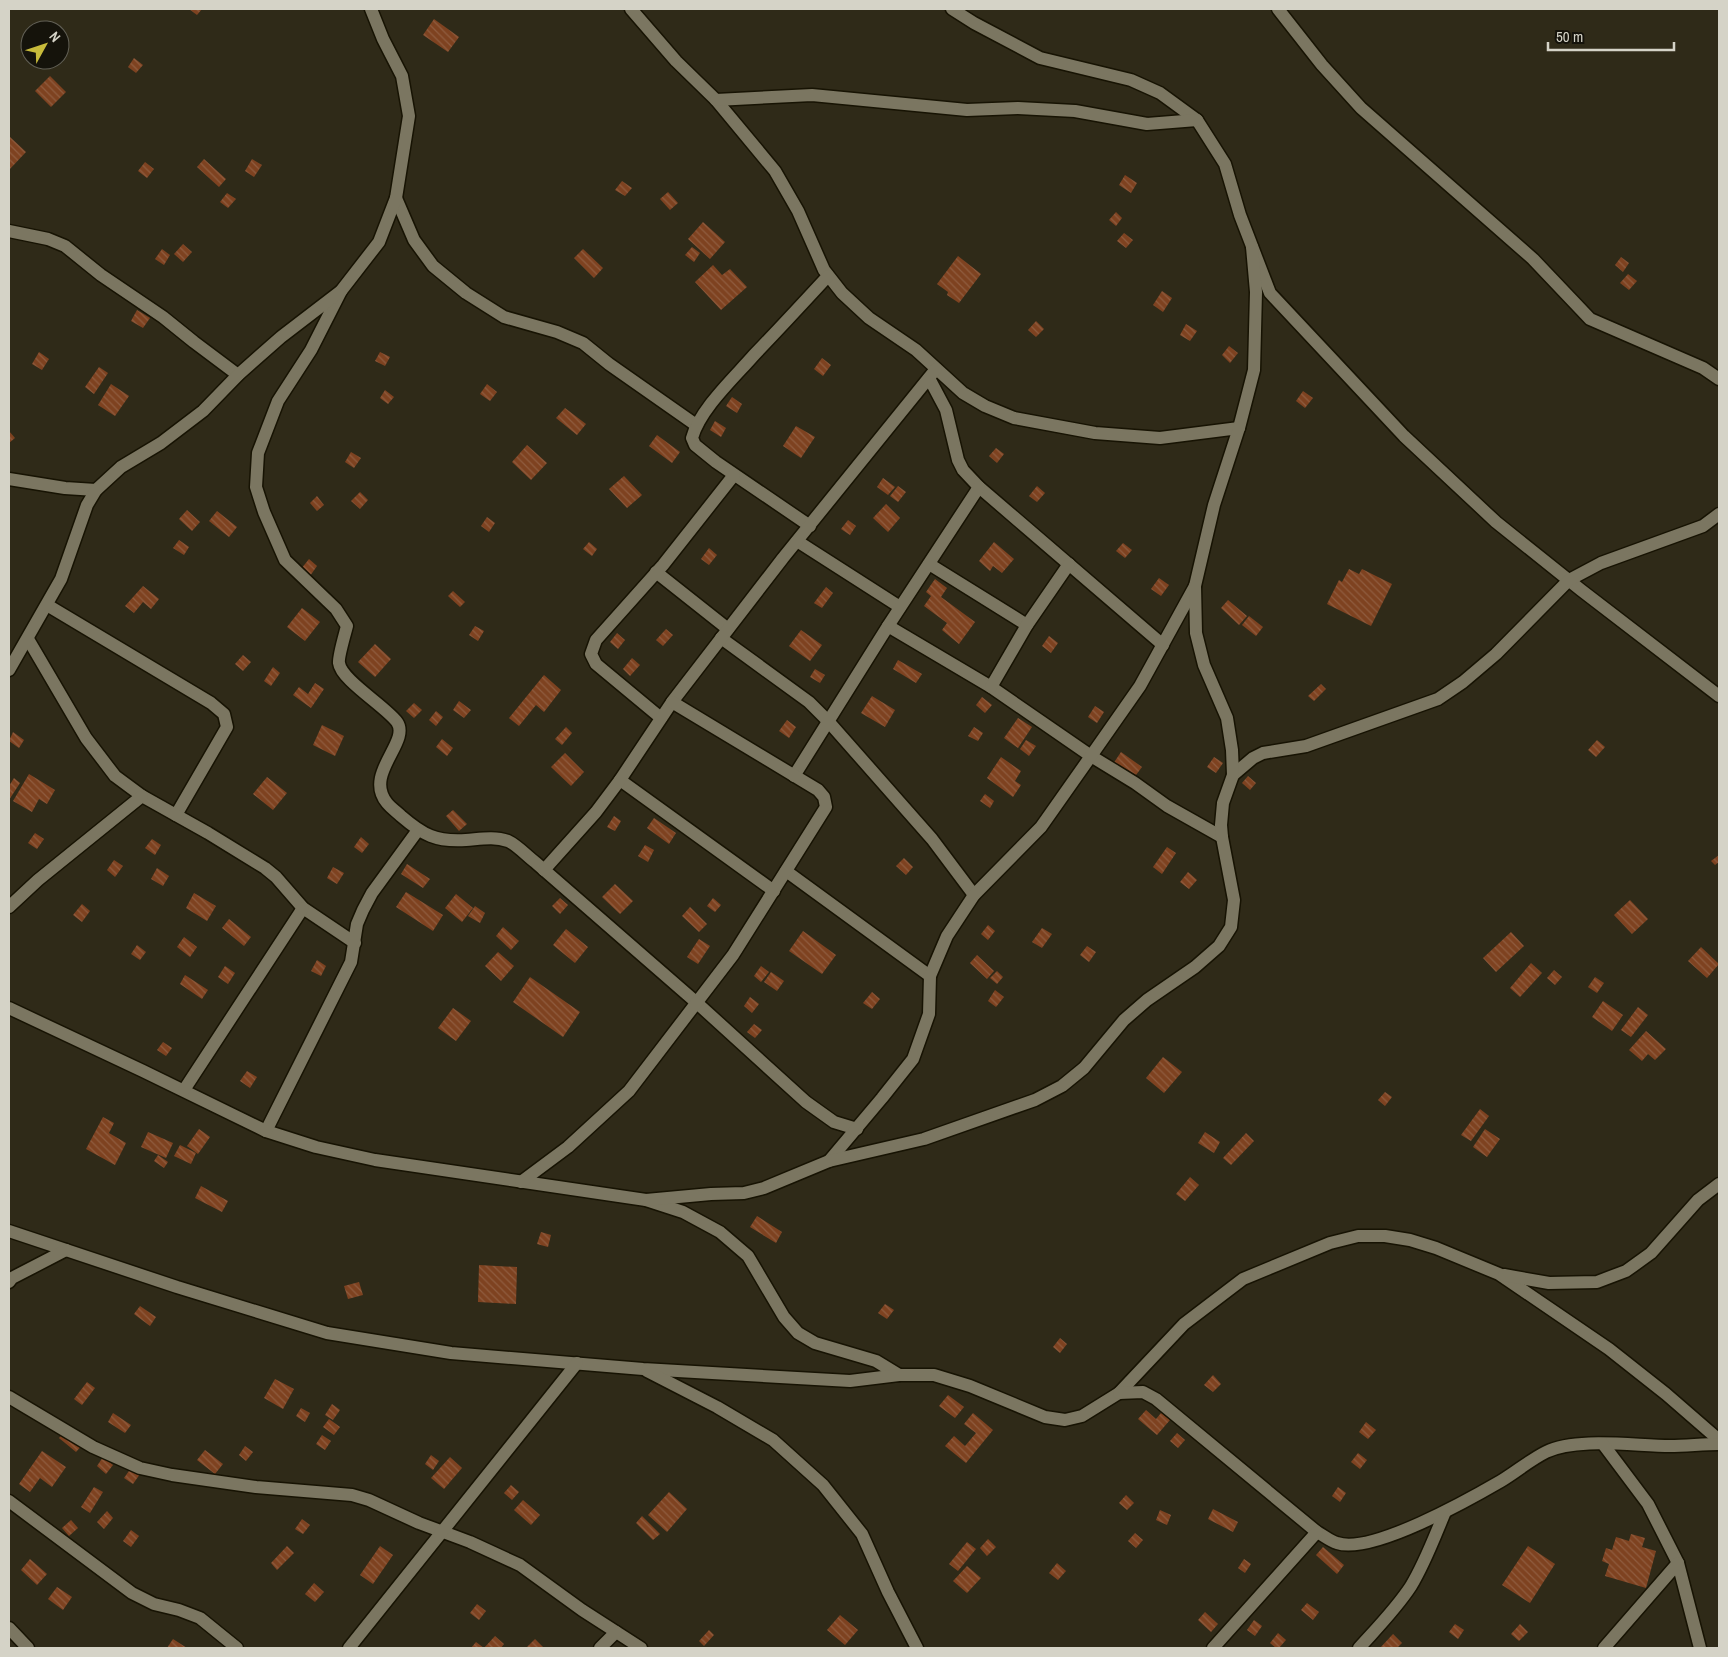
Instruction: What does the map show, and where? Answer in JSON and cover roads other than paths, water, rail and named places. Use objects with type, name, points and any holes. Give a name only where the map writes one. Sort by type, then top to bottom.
[{"type":"street","points":[[372,9],[383,39],[402,76],[409,116],[396,198],[379,242],[341,291],[311,350],[278,401],[258,453],[256,487],[264,512],[285,560],[336,609],[347,626],[339,663],[343,674],[391,714],[399,725],[400,737],[384,767],[380,788],[386,802],[418,830],[442,840],[490,838],[508,842],[544,870],[697,1003],[806,1102],[834,1122],[856,1129]]},
{"type":"street","points":[[632,9],[676,62],[716,100],[775,171],[798,211],[824,270],[842,293],[870,318],[916,350],[933,373],[946,410],[958,460],[963,470],[979,487],[1163,645]]},
{"type":"street","points":[[952,9],[974,23],[1040,58],[1131,80],[1160,93],[1197,120],[1225,164],[1240,215],[1270,293],[1404,436],[1496,522],[1719,696]]},
{"type":"street","points":[[1278,9],[1322,65],[1361,108],[1533,259],[1590,318],[1703,368],[1719,379]]},
{"type":"street","points":[[716,100],[812,95],[967,110],[1018,108],[1075,111],[1147,124],[1197,120]]},
{"type":"street","points":[[396,198],[414,240],[433,266],[466,293],[504,317],[557,332],[583,343],[609,364],[696,425]]},
{"type":"street","points":[[9,232],[48,239],[65,246],[101,275],[163,317],[238,375]]},
{"type":"street","points":[[646,1200],[744,1193],[764,1188],[829,1161],[924,1139],[1035,1100],[1062,1086],[1084,1068],[1124,1020],[1147,1000],[1195,967],[1219,946],[1231,927],[1234,900],[1222,837],[1223,803],[1233,775],[1232,750],[1227,718],[1204,665],[1196,633],[1195,586],[1214,505],[1239,428],[1254,370],[1256,292],[1252,247]]},
{"type":"street","points":[[810,526],[734,475],[695,445],[692,438],[696,425],[703,414],[736,375],[828,276]]},
{"type":"street","points":[[9,670],[61,579],[87,506],[96,490],[121,468],[161,443],[203,411],[238,375],[281,337],[341,291]]},
{"type":"street","points":[[933,373],[985,406],[1014,418],[1095,433],[1160,438],[1239,428]]},
{"type":"street","points":[[544,870],[596,812],[620,780],[672,702],[783,558],[933,373]]},
{"type":"street","points":[[661,718],[596,664],[591,654],[596,640],[656,572],[734,475]]},
{"type":"street","points":[[9,479],[65,488],[96,490]]},
{"type":"street","points":[[794,776],[900,607],[979,487]]},
{"type":"street","points":[[1233,775],[1253,758],[1263,753],[1306,746],[1438,699],[1463,682],[1496,654],[1569,580],[1600,563],[1703,526],[1719,514]]},
{"type":"street","points":[[797,542],[900,607]]},
{"type":"street","points":[[929,564],[1027,625]]},
{"type":"street","points":[[991,686],[1027,625],[1069,564]]},
{"type":"street","points":[[656,572],[725,633],[810,702],[932,839],[974,895]]},
{"type":"street","points":[[829,1161],[913,1059],[929,1014],[930,976],[947,936],[974,895],[1041,827],[1140,686],[1195,586]]},
{"type":"street","points":[[47,605],[211,703],[224,714],[227,727],[176,815]]},
{"type":"street","points":[[888,626],[991,686],[1091,756],[1168,806],[1222,837]]},
{"type":"street","points":[[28,639],[86,738],[115,776],[142,796],[265,868],[276,876],[303,908],[355,943]]},
{"type":"street","points":[[522,1182],[568,1147],[629,1091],[733,955],[826,807],[824,797],[818,790],[672,702]]},
{"type":"street","points":[[620,780],[774,891]]},
{"type":"street","points":[[9,906],[38,880],[142,796]]},
{"type":"street","points":[[266,1130],[351,962],[357,924],[372,893],[418,830]]},
{"type":"street","points":[[786,871],[930,976]]},
{"type":"street","points":[[184,1090],[303,908]]},
{"type":"street","points":[[9,1008],[266,1130],[316,1147],[374,1160],[646,1200],[683,1212],[720,1232],[748,1256],[784,1317],[798,1333],[815,1342],[876,1361],[899,1375]]},
{"type":"street","points":[[1499,1274],[1549,1283],[1598,1282],[1626,1271],[1652,1253],[1698,1200],[1719,1184]]},
{"type":"street","points":[[9,1231],[177,1287],[326,1333],[451,1353],[643,1369],[850,1381],[899,1375],[934,1375],[970,1386],[1045,1417],[1065,1420],[1082,1416],[1119,1393],[1184,1324],[1243,1279],[1274,1264],[1330,1243],[1358,1236],[1385,1236],[1410,1240],[1436,1248],[1499,1274],[1609,1349],[1666,1394],[1719,1442]]},
{"type":"street","points":[[9,1282],[12,1278],[66,1250]]},
{"type":"street","points":[[349,1648],[577,1363]]},
{"type":"street","points":[[643,1369],[717,1407],[773,1440],[823,1485],[862,1534],[888,1592],[917,1648]]},
{"type":"street","points":[[1119,1393],[1142,1392],[1156,1399],[1317,1532],[1337,1543],[1347,1544],[1368,1542],[1444,1512],[1545,1453],[1561,1446],[1603,1444],[1672,1446],[1719,1442]]},
{"type":"street","points":[[9,1397],[93,1447],[140,1468],[172,1475],[256,1487],[352,1495],[391,1509],[419,1523],[470,1542],[520,1565],[582,1610],[641,1648]]},
{"type":"street","points":[[1603,1444],[1648,1504],[1678,1563],[1700,1648]]},
{"type":"street","points":[[9,1501],[132,1594],[154,1604],[179,1610],[200,1618],[238,1648]]},
{"type":"street","points":[[1358,1648],[1391,1613],[1411,1587],[1425,1560],[1444,1512]]},
{"type":"street","points":[[1213,1648],[1317,1532]]},
{"type":"street","points":[[1604,1648],[1678,1563]]},
{"type":"street","points":[[9,1628],[28,1648]]},
{"type":"street","points":[[600,1648],[616,1632]]}]
